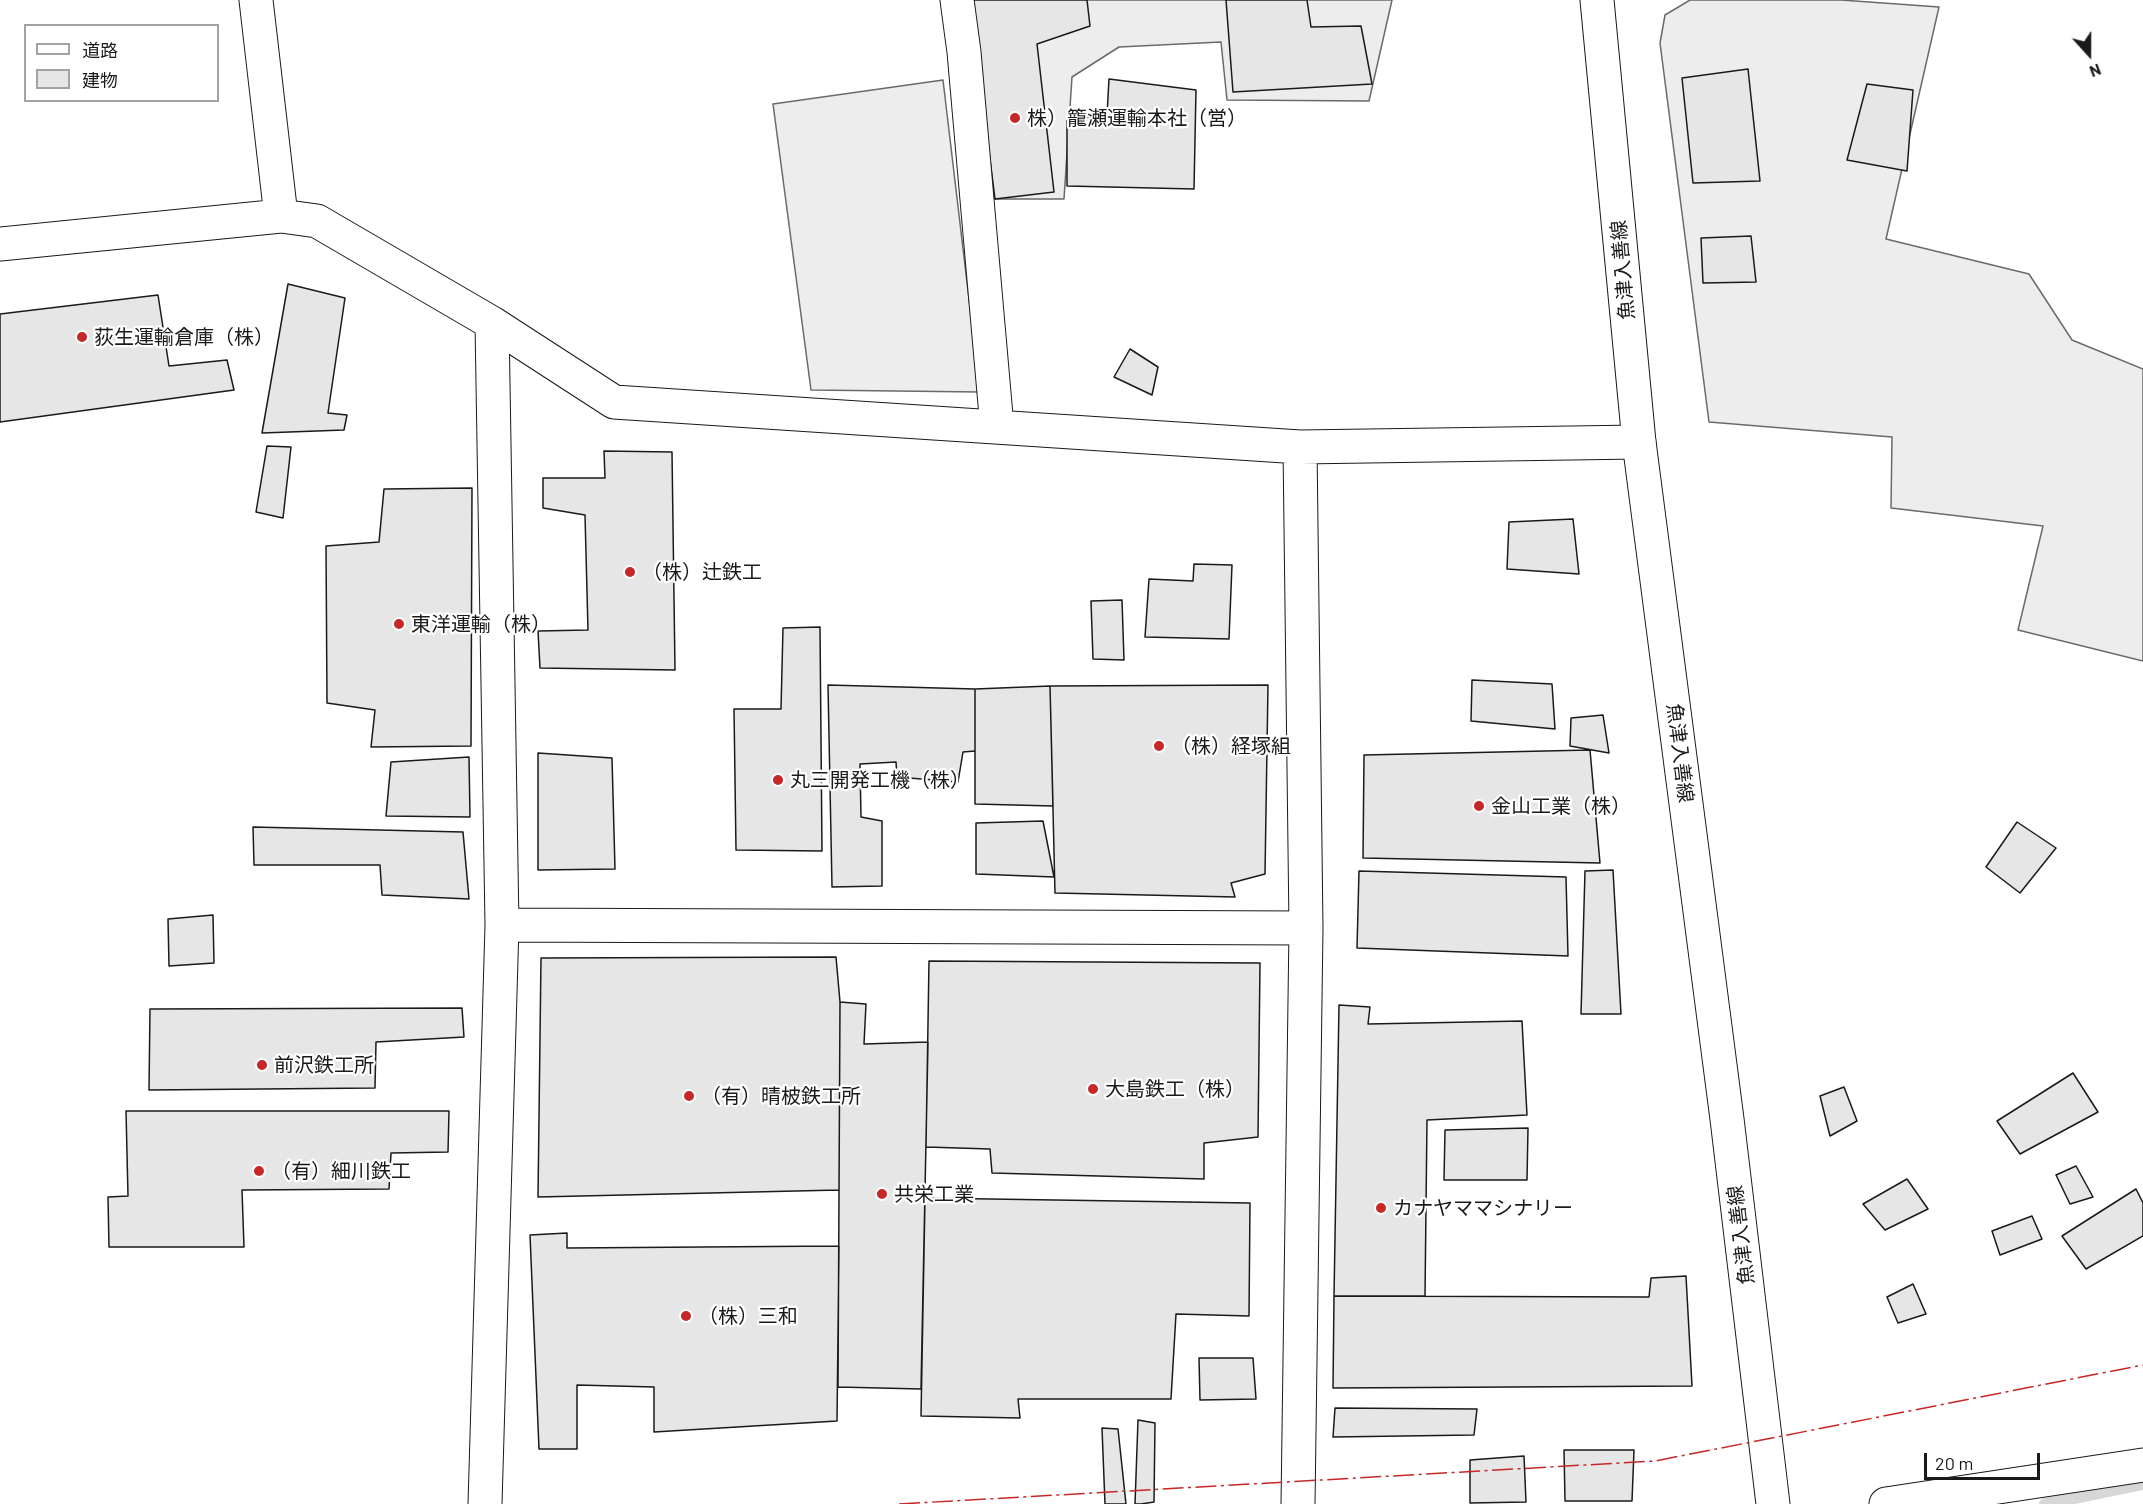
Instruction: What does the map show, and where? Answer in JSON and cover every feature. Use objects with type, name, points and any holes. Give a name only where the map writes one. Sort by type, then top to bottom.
[{"type":"street","points":[[256,0],[281,216]]},
{"type":"street","points":[[957,0],[964,52],[997,427]]},
{"type":"street","name":"魚津入善線","points":[[1597,0],[1639,442],[1729,1131],[1773,1504]]},
{"type":"street","points":[[0,244],[281,216],[317,221],[492,323],[614,402],[1300,447],[1639,442]]},
{"type":"street","points":[[485,1504],[502,925],[492,323]]},
{"type":"street","points":[[1298,1504],[1305,928],[1300,447]]},
{"type":"street","points":[[502,925],[1305,928]]},
{"type":"street","points":[[1886,1504],[2143,1465]]},
{"type":"shaded area","points":[[971,0],[1392,0],[1369,101],[1227,100],[1221,42],[1119,47],[1072,77],[1064,199],[995,199]]},
{"type":"shaded area","points":[[1690,0],[1841,0],[1939,7],[1886,239],[2029,274],[2072,340],[2143,369],[2143,661],[2018,630],[2043,526],[1891,508],[1892,437],[1709,422],[1660,43],[1665,15]]},
{"type":"shaded area","points":[[943,80],[980,392],[811,390],[773,104]]},
{"type":"building","name":"株）籠瀬運輸本社（営）","points":[[970,0],[1087,0],[1090,26],[1037,44],[1054,192],[995,199]]},
{"type":"building","points":[[1226,0],[1307,0],[1311,27],[1361,26],[1372,84],[1233,92]]},
{"type":"building","points":[[1748,69],[1760,181],[1693,183],[1682,78]]},
{"type":"building","points":[[1109,79],[1196,90],[1194,189],[1067,186],[1067,120],[1107,115]]},
{"type":"building","points":[[1867,84],[1913,90],[1907,171],[1847,160]]},
{"type":"building","points":[[1751,236],[1756,282],[1703,283],[1701,238]]},
{"type":"building","points":[[288,284],[345,298],[328,413],[347,415],[344,430],[262,433]]},
{"type":"building","name":"荻生運輸倉庫（株）","points":[[158,295],[169,366],[227,360],[234,390],[0,422],[0,314]]},
{"type":"building","points":[[1130,349],[1158,367],[1152,395],[1114,377]]},
{"type":"building","points":[[267,446],[291,447],[283,518],[256,512]]},
{"type":"building","name":"（株）辻鉄工","points":[[604,451],[672,452],[675,670],[540,668],[538,631],[588,630],[585,515],[543,508],[543,478],[605,478]]},
{"type":"building","name":"東洋運輸（株）","points":[[472,488],[471,746],[371,747],[375,710],[327,703],[326,546],[379,542],[384,489]]},
{"type":"building","points":[[1573,519],[1579,574],[1507,569],[1509,522]]},
{"type":"building","points":[[1194,564],[1232,565],[1229,639],[1145,637],[1149,579],[1193,581]]},
{"type":"building","points":[[1122,600],[1124,660],[1093,659],[1091,601]]},
{"type":"building","name":"丸三開発工機（株）","points":[[820,627],[822,851],[736,850],[734,709],[781,709],[783,628]]},
{"type":"building","points":[[1472,680],[1552,684],[1555,729],[1471,721]]},
{"type":"building","points":[[828,685],[975,689],[975,751],[963,752],[958,782],[897,777],[896,762],[860,764],[861,817],[882,821],[882,886],[832,887]]},
{"type":"building","name":"（株）経塚組","points":[[1268,685],[1265,874],[1231,883],[1235,897],[1055,893],[1050,686]]},
{"type":"building","points":[[1050,686],[1053,806],[975,804],[975,689]]},
{"type":"building","points":[[1603,715],[1609,753],[1570,746],[1571,718]]},
{"type":"building","name":"金山工業（株）","points":[[1590,750],[1600,863],[1363,858],[1364,755]]},
{"type":"building","points":[[538,753],[612,758],[615,869],[538,870]]},
{"type":"building","points":[[469,757],[470,817],[386,816],[391,762]]},
{"type":"building","points":[[1043,821],[1054,877],[976,874],[976,823]]},
{"type":"building","points":[[2017,822],[2056,848],[2020,893],[1986,867]]},
{"type":"building","points":[[253,827],[463,832],[469,899],[382,895],[380,865],[254,865]]},
{"type":"building","points":[[1613,870],[1621,1014],[1581,1014],[1585,871]]},
{"type":"building","points":[[1359,871],[1566,877],[1568,956],[1357,948]]},
{"type":"building","points":[[213,915],[214,963],[169,966],[168,919]]},
{"type":"building","name":"（有）晴柀鉄工所","points":[[836,957],[840,1002],[839,1190],[538,1197],[541,958]]},
{"type":"building","name":"大島鉄工（株）","points":[[929,961],[1260,963],[1258,1137],[1204,1143],[1204,1179],[992,1173],[990,1149],[926,1147]]},
{"type":"building","name":"共栄工業","points":[[840,1002],[866,1004],[864,1044],[928,1042],[921,1389],[838,1387]]},
{"type":"building","name":"カナヤママシナリー","points":[[1339,1005],[1370,1007],[1368,1024],[1522,1021],[1527,1115],[1427,1120],[1425,1296],[1334,1296]]},
{"type":"building","name":"前沢鉄工所","points":[[462,1008],[464,1037],[376,1042],[375,1088],[149,1090],[150,1009]]},
{"type":"building","points":[[2073,1073],[2098,1112],[2020,1154],[1997,1121]]},
{"type":"building","points":[[1844,1087],[1857,1121],[1830,1136],[1820,1096]]},
{"type":"building","name":"（有）細川鉄工","points":[[126,1111],[449,1111],[448,1152],[391,1153],[389,1189],[242,1190],[244,1247],[109,1247],[108,1197],[128,1196]]},
{"type":"building","points":[[1528,1128],[1527,1180],[1444,1180],[1445,1130]]},
{"type":"building","points":[[2076,1166],[2093,1197],[2070,1204],[2056,1175]]},
{"type":"building","points":[[1907,1179],[1928,1209],[1885,1230],[1863,1204]]},
{"type":"building","points":[[2136,1189],[2143,1203],[2143,1236],[2086,1269],[2062,1236]]},
{"type":"building","points":[[925,1198],[1250,1203],[1249,1316],[1176,1314],[1171,1399],[1018,1399],[1020,1418],[921,1416]]},
{"type":"building","points":[[2032,1216],[2042,1239],[2000,1255],[1992,1231]]},
{"type":"building","name":"（株）三和","points":[[567,1233],[567,1248],[839,1246],[837,1421],[654,1432],[654,1387],[577,1385],[577,1449],[539,1449],[530,1235]]},
{"type":"building","points":[[1686,1276],[1692,1386],[1333,1388],[1334,1296],[1649,1297],[1651,1278]]},
{"type":"building","points":[[1913,1284],[1926,1314],[1898,1323],[1887,1297]]},
{"type":"building","points":[[1199,1358],[1253,1358],[1256,1399],[1200,1400]]},
{"type":"building","points":[[1335,1408],[1477,1409],[1474,1435],[1333,1437]]},
{"type":"building","points":[[1138,1420],[1155,1423],[1154,1502],[1135,1504]]},
{"type":"building","points":[[1102,1428],[1118,1429],[1126,1504],[1105,1504]]},
{"type":"building","points":[[1564,1450],[1634,1450],[1632,1501],[1565,1501]]},
{"type":"building","points":[[1524,1456],[1526,1502],[1470,1503],[1470,1460]]},
{"type":"waterway","points":[[2045,1504],[2143,1484]]},
{"type":"power","points":[[899,1504],[1655,1461],[2143,1365]]},
{"type":"place","name":"株）籠瀬運輸本社（営）","points":[[1015,118]]},
{"type":"place","name":"荻生運輸倉庫（株）","points":[[82,337]]},
{"type":"place","name":"（株）辻鉄工","points":[[630,572]]},
{"type":"place","name":"東洋運輸（株）","points":[[399,624]]},
{"type":"place","name":"（株）経塚組","points":[[1159,746]]},
{"type":"place","name":"丸三開発工機（株）","points":[[778,780]]},
{"type":"place","name":"金山工業（株）","points":[[1479,806]]},
{"type":"place","name":"前沢鉄工所","points":[[262,1065]]},
{"type":"place","name":"大島鉄工（株）","points":[[1093,1089]]},
{"type":"place","name":"（有）晴柀鉄工所","points":[[689,1096]]},
{"type":"place","name":"（有）細川鉄工","points":[[259,1171]]},
{"type":"place","name":"共栄工業","points":[[882,1194]]},
{"type":"place","name":"カナヤママシナリー","points":[[1381,1208]]},
{"type":"place","name":"（株）三和","points":[[686,1316]]}]
